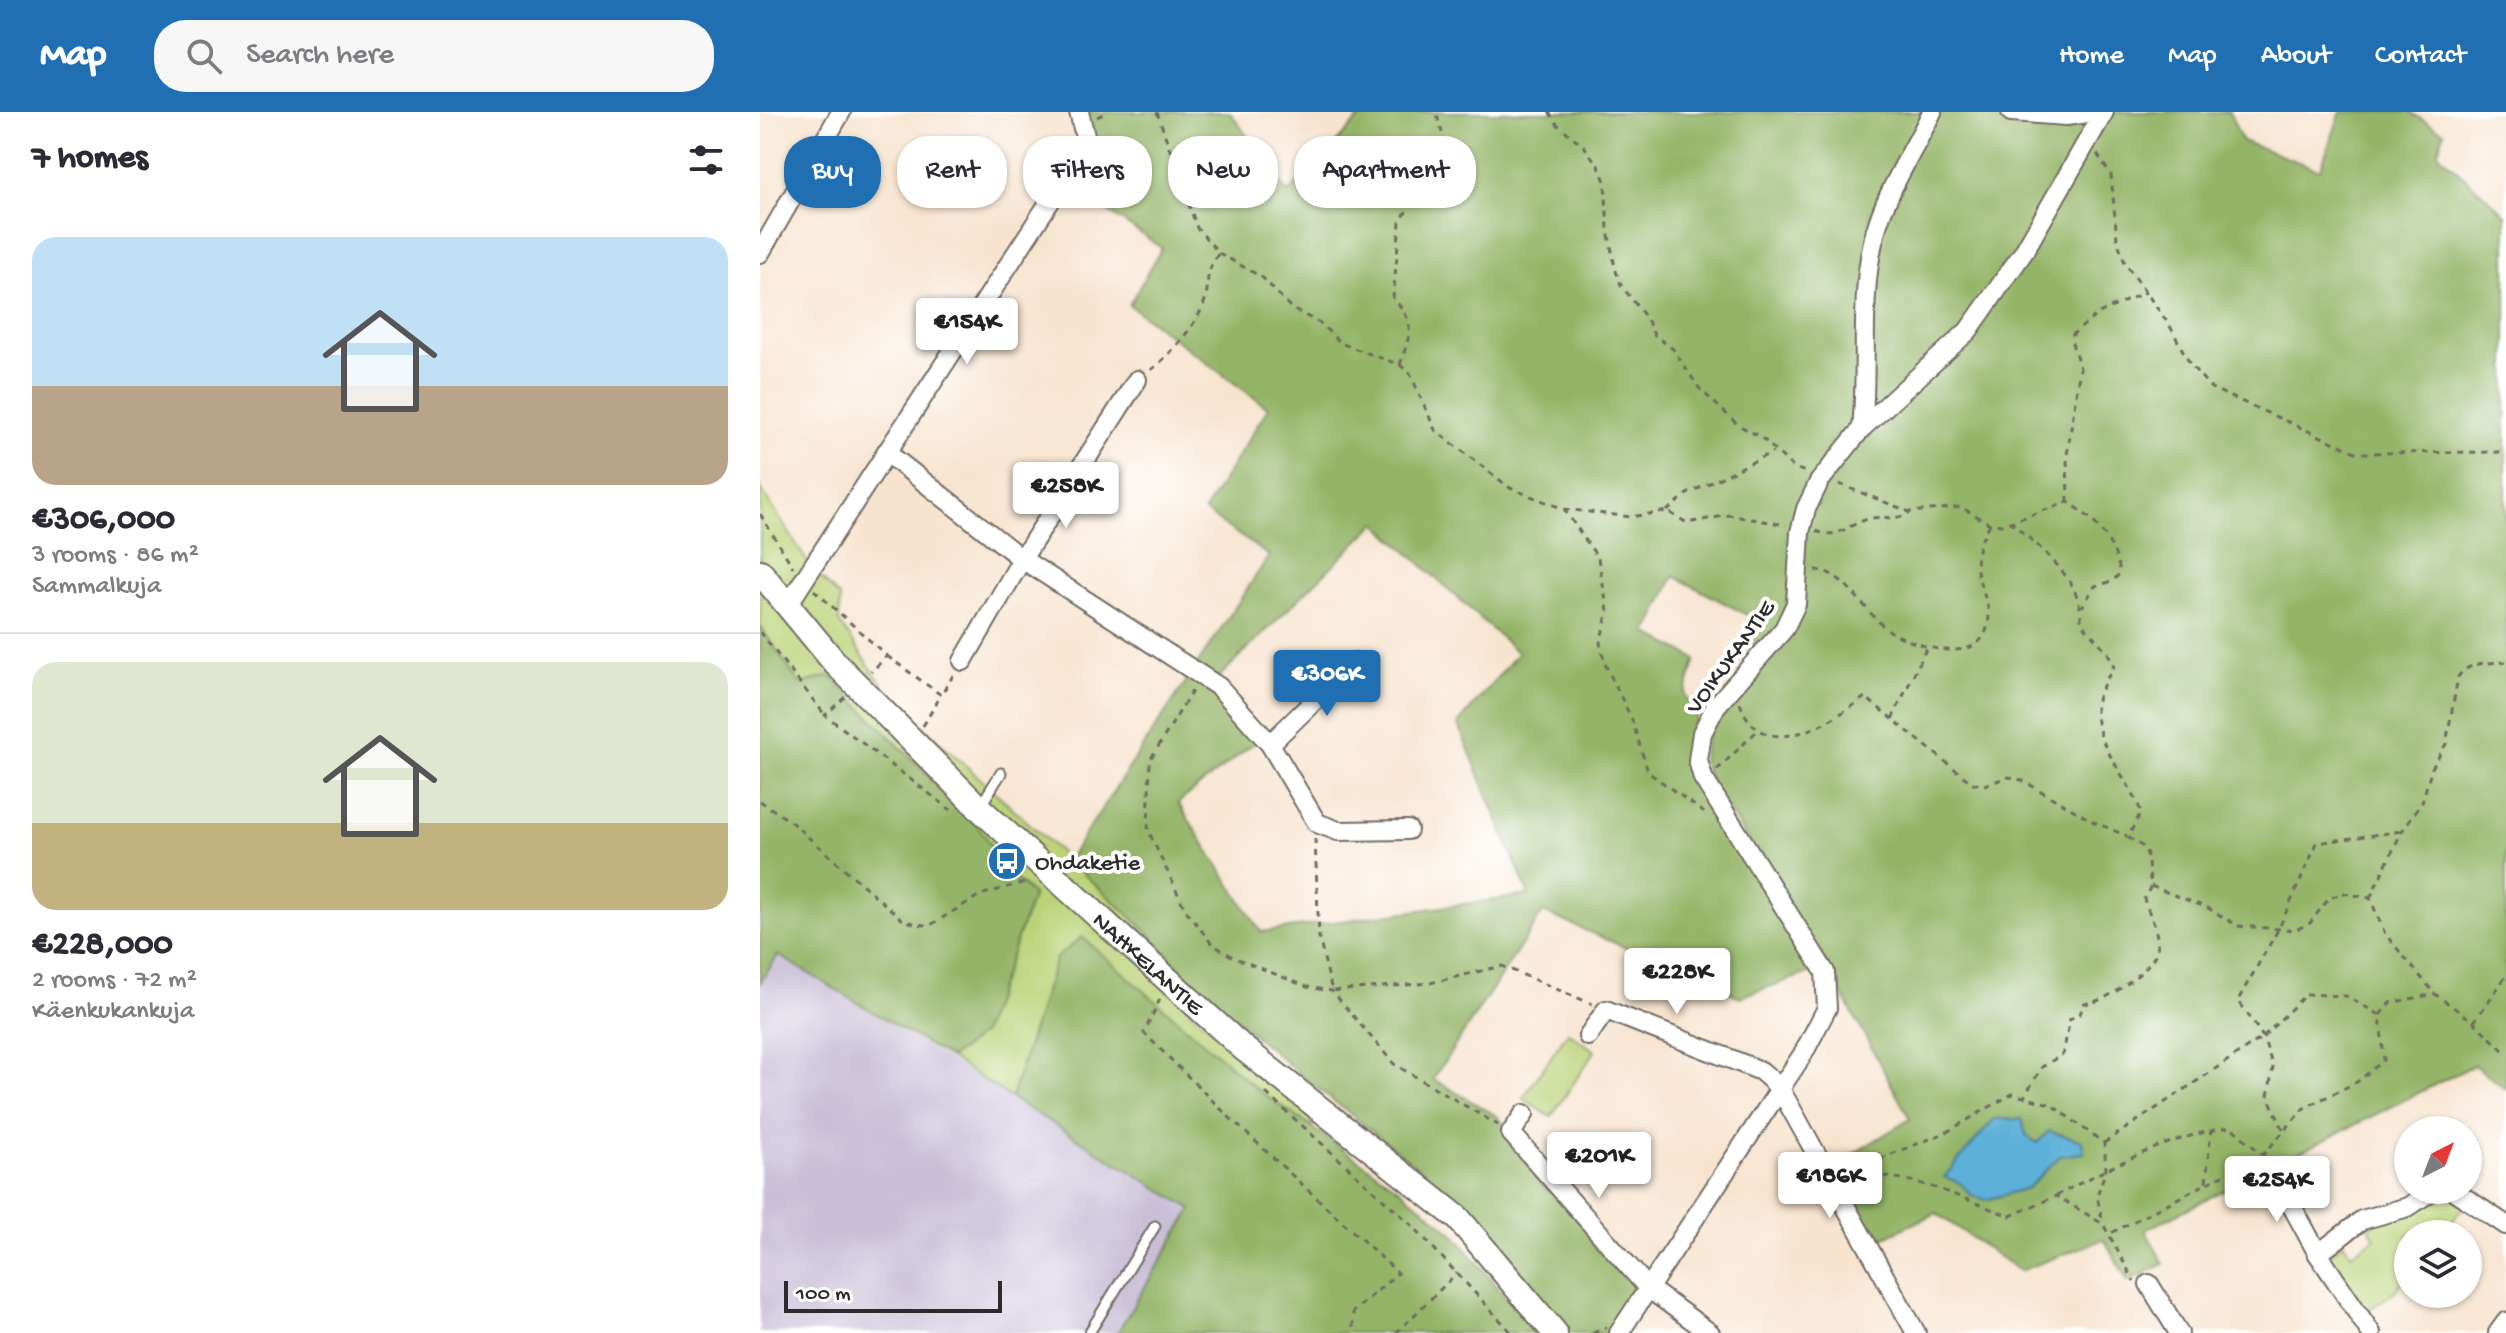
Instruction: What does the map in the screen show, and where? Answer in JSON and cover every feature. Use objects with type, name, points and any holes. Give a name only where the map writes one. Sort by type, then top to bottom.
[{"type":"main road","name":"NAHKELANTIE","points":[[760,572],[912,744],[1243,1048],[1458,1218],[1555,1333]]},
{"type":"street","points":[[760,253],[841,112]]},
{"type":"street","points":[[787,606],[1069,172],[1085,136],[1079,112]]},
{"type":"street","points":[[1862,428],[1867,388],[1864,310],[1876,229],[1932,112]]},
{"type":"street","points":[[2011,112],[2066,116],[2094,112]]},
{"type":"street","name":"VOIKUKANTIE","points":[[1619,1333],[1809,1043],[1827,1008],[1825,972],[1703,778],[1698,760],[1702,733],[1716,706],[1733,684],[1784,629],[1796,604],[1802,524],[1806,509],[1823,477],[1862,428],[1968,331],[2023,253],[2104,112]]},
{"type":"street","points":[[963,661],[1022,559],[1137,380]]},
{"type":"street","points":[[886,452],[1022,559],[1219,687],[1270,744],[1317,823],[1338,831],[1408,830]]},
{"type":"street","points":[[1270,744],[1354,662]]},
{"type":"street","points":[[1588,1036],[1606,1010],[1761,1071],[1779,1087],[1916,1333]]},
{"type":"street","points":[[1524,1114],[1511,1133],[1648,1288],[1710,1333]]},
{"type":"street","points":[[2274,1173],[2318,1254],[2371,1333]]},
{"type":"street","points":[[2318,1254],[2362,1220],[2412,1204]]},
{"type":"street","points":[[2474,1204],[2506,1225]]},
{"type":"street","points":[[2141,1282],[2179,1333]]},
{"type":"street","points":[[2498,1333],[2506,1322]]},
{"type":"lane","points":[[979,808],[1001,773]]},
{"type":"lane","points":[[1089,1333],[1155,1226]]},
{"type":"path","points":[[1157,112],[1197,228],[1219,253],[1263,278],[1292,309],[1320,323],[1340,343],[1400,365],[1410,373],[1435,430],[1510,488],[1564,509],[1631,517],[1667,511],[1687,494],[1773,452]]},
{"type":"path","points":[[1400,365],[1410,333],[1409,315],[1393,298],[1400,222],[1446,146],[1436,112]]},
{"type":"path","points":[[1549,112],[1558,125],[1584,146],[1605,181],[1608,230],[1621,285],[1647,319],[1654,335],[1673,349],[1699,388],[1738,425],[1761,437],[1773,452],[1794,468],[1823,477],[1866,497],[1892,502],[1910,512]]},
{"type":"path","points":[[2088,140],[2111,175],[2117,239],[2125,263],[2190,364],[2211,388],[2358,453],[2506,452]]},
{"type":"path","points":[[1137,380],[1167,357],[1203,305],[1207,270],[1219,253]]},
{"type":"path","points":[[2068,502],[2067,455],[2080,368],[2072,343],[2073,334],[2099,313],[2146,292]]},
{"type":"path","points":[[1667,511],[1687,523],[1729,515],[1773,525],[1802,524],[1826,536],[1840,534],[1869,518],[1902,518],[1910,512],[1961,507],[1990,524],[2010,521],[2068,502],[2081,510],[2117,551],[2120,573],[2113,581],[2095,586],[2082,607],[2081,622],[2114,666],[2097,700],[2097,722],[2109,753],[2134,793],[2141,812],[2128,837]]},
{"type":"path","points":[[1564,509],[1598,558],[1608,611],[1600,643],[1602,653],[1632,720],[1648,772],[1706,814],[1720,818],[1726,815]]},
{"type":"path","points":[[760,514],[804,581],[887,656],[941,695]]},
{"type":"path","points":[[2010,521],[2063,570],[2082,607]]},
{"type":"path","points":[[1800,572],[1820,570],[1843,583],[1892,633],[1956,652],[1973,648],[1984,635],[1990,613],[1976,568],[1978,547],[1990,524]]},
{"type":"path","points":[[760,632],[825,715],[870,751],[934,794],[955,813]]},
{"type":"path","points":[[1892,719],[1927,645]]},
{"type":"path","points":[[865,678],[887,656]]},
{"type":"path","points":[[912,744],[963,661]]},
{"type":"path","points":[[2506,662],[2476,664],[2464,669],[2458,677],[2446,744],[2432,768],[2422,802],[2402,831],[2370,898],[2385,934],[2435,994],[2474,1022],[2506,1053]]},
{"type":"path","points":[[1203,674],[1150,760],[1148,830],[1185,909],[1212,944],[1233,957],[1292,981],[1332,991],[1430,983],[1502,966],[1606,1010]]},
{"type":"path","points":[[1733,684],[1743,713],[1759,729],[1784,736],[1817,728],[1865,697],[1972,783],[1984,785],[2009,777],[2022,780],[2146,849],[2151,886],[2144,899],[2158,940],[2157,954],[2117,992],[2095,1005],[2084,1003],[2080,1014],[2070,1019],[2063,1054],[2042,1067],[2024,1097]]},
{"type":"path","points":[[825,715],[849,693]]},
{"type":"path","points":[[1703,778],[1723,767],[1759,729]]},
{"type":"path","points":[[760,801],[791,822],[904,921],[929,926],[980,895],[1029,881]]},
{"type":"path","points":[[1317,823],[1314,842],[1319,938],[1332,991],[1394,1064],[1511,1133]]},
{"type":"path","points":[[2283,1129],[2268,1096],[2273,1067],[2263,1037],[2238,1000],[2279,928],[2317,843],[2402,831]]},
{"type":"path","points":[[1018,871],[1039,890]]},
{"type":"path","points":[[2151,886],[2208,908],[2238,926],[2295,930],[2310,923],[2328,899],[2343,893],[2370,898]]},
{"type":"path","points":[[2474,1022],[2506,976]]},
{"type":"path","points":[[2104,1143],[2263,1037],[2306,994],[2346,996],[2380,1015]]},
{"type":"path","points":[[2109,1234],[2264,1154],[2304,1108],[2357,1082],[2384,1060],[2380,1015],[2390,1003],[2435,994]]},
{"type":"path","points":[[1160,999],[1144,1033],[1230,1118],[1398,1273],[1353,1312],[1353,1333]]},
{"type":"path","points":[[1261,1088],[1413,1226],[1512,1333]]},
{"type":"path","points":[[1831,1177],[1945,1133],[2012,1094],[2050,1104],[2104,1143],[2106,1169],[2097,1196],[2103,1224],[2111,1243],[2141,1282]]},
{"type":"path","points":[[1831,1177],[1875,1173],[1910,1179],[2010,1216],[2106,1169],[2211,1130],[2231,1127],[2264,1154]]},
{"type":"path","points":[[2206,1182],[2211,1130]]},
{"type":"path","points":[[2056,1196],[2103,1224]]},
{"type":"path","points":[[1396,1333],[1457,1273]]},
{"type":"shaded area","points":[[777,955],[1193,1209],[1117,1333],[760,1333],[760,983]]},
{"type":"green space","points":[[1079,112],[1230,112],[1247,136],[1168,136],[1168,208],[1278,208],[1278,179],[1288,193],[1294,187],[1294,208],[1476,208],[1476,136],[1342,136],[1365,112],[2098,112],[2020,249],[1965,327],[1815,479],[1781,626],[1753,652],[1753,618],[1674,576],[1647,633],[1696,659],[1685,694],[1700,726],[1692,757],[1818,970],[1740,997],[1543,912],[1433,1079],[1497,1116],[1639,1287],[1611,1333],[1568,1333],[1503,1251],[1453,1195],[1307,1080],[1183,974],[1152,936],[1068,860],[1269,556],[1204,511],[1268,408],[1129,305],[1162,248],[1103,208],[1152,208],[1152,136],[1085,136]],"holes":[[[1376,523],[1518,653],[1458,724],[1529,895],[1261,932],[1178,803],[1259,739],[1211,685]]]},
{"type":"green space","points":[[2110,112],[2229,112],[2242,141],[2320,170],[2341,112],[2409,112],[2444,132],[2438,153],[2506,215],[2506,1089],[2474,1065],[2145,1230],[2164,1264],[2128,1281],[2104,1239],[2020,1271],[1936,1213],[1874,1242],[1833,1166],[1910,1119],[1827,966],[1708,778],[1702,759],[1707,735],[1721,707],[1788,631],[1809,511],[1851,447],[1973,334]]},
{"type":"green space","points":[[760,487],[810,566],[840,598],[839,622],[891,697],[1152,936],[1183,974],[1190,1011],[1306,1108],[1313,1127],[1056,958],[1011,1098],[950,1058],[982,1034],[1033,895],[1012,876],[977,825],[830,676],[800,684],[760,626]]},
{"type":"green space","points":[[760,626],[800,684],[830,676],[977,825],[1012,876],[1033,895],[982,1034],[950,1058],[778,955],[760,983]]},
{"type":"green space","points":[[1082,937],[1258,1090],[1400,1189],[1453,1233],[1536,1333],[1117,1333],[1192,1209],[1011,1098],[1056,958]]},
{"type":"green space","points":[[1568,1032],[1595,1051],[1551,1117],[1523,1098]]},
{"type":"green space","points":[[2413,1204],[2465,1205],[2453,1220],[2394,1220],[2394,1292],[2362,1314],[2328,1257],[2343,1242],[2351,1254],[2375,1238],[2368,1226]]},
{"type":"water","points":[[1994,1119],[2022,1119],[2026,1135],[2037,1143],[2049,1131],[2082,1141],[2084,1153],[2060,1156],[2028,1188],[1986,1200],[1971,1195],[1960,1183],[1944,1177]]},
{"type":"place","name":"Ohdaketie","points":[[1007,861]]}]
